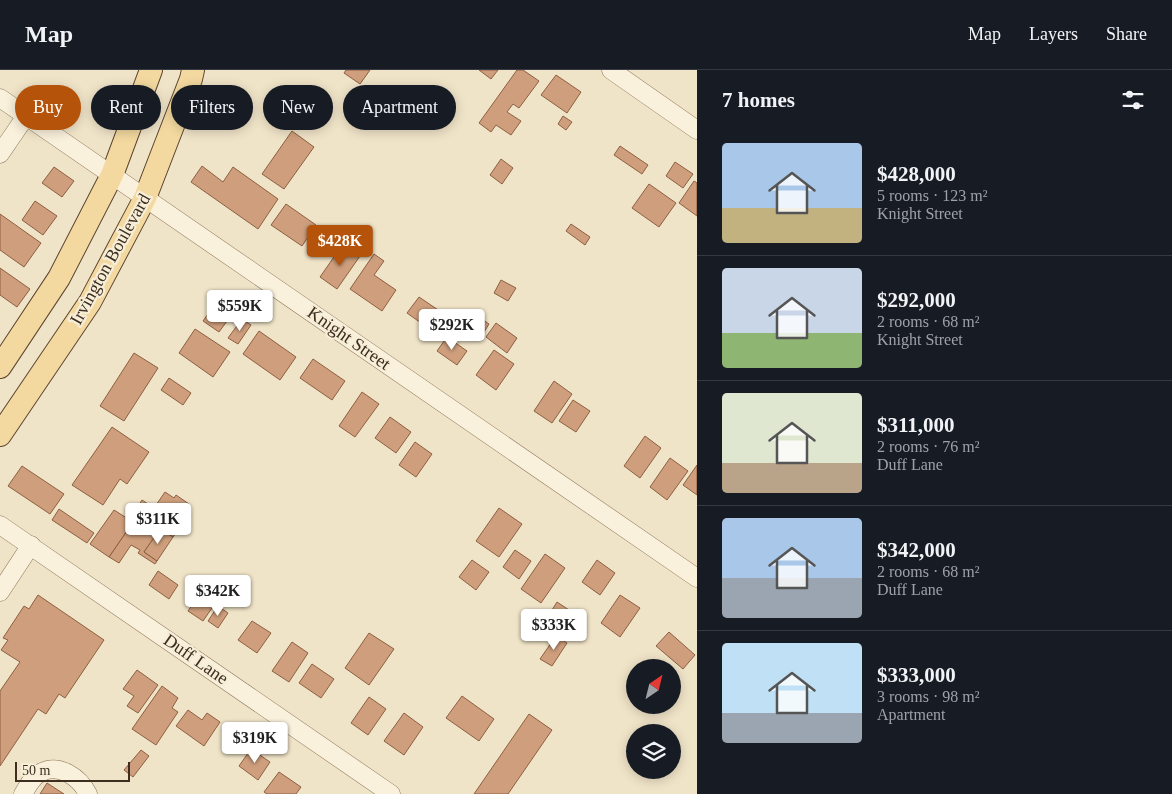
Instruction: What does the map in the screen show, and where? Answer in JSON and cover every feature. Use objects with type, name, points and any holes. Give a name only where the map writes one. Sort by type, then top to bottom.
[{"type":"main road","name":"Irvington Boulevard","points":[[0,366],[58,278],[112,175],[150,70]]},
{"type":"main road","name":"Irvington Boulevard","points":[[0,435],[90,302],[145,198],[193,70]]},
{"type":"street","points":[[610,70],[697,130]]},
{"type":"street","name":"Knight Street","points":[[0,98],[15,108]]},
{"type":"street","points":[[0,154],[16,130]]},
{"type":"street","name":"Knight Street","points":[[46,130],[697,578]]},
{"type":"street","name":"Duff Lane","points":[[0,525],[391,794]]},
{"type":"street","points":[[0,592],[31,545]]},
{"type":"street","points":[[23,794],[36,776],[50,768],[61,770],[73,776],[84,786],[88,794]]},
{"type":"building","points":[[346,70],[370,70],[360,84],[344,73]]},
{"type":"building","points":[[479,70],[498,70],[491,79]]},
{"type":"building","points":[[517,70],[523,70],[539,81],[519,108],[513,104],[507,112],[521,121],[511,135],[496,125],[491,132],[479,123]]},
{"type":"building","points":[[556,75],[581,92],[567,113],[541,95]]},
{"type":"building","points":[[563,116],[572,122],[566,130],[558,124]]},
{"type":"building","points":[[292,131],[314,147],[284,189],[262,174]]},
{"type":"building","points":[[620,146],[648,165],[642,174],[614,155]]},
{"type":"building","points":[[501,159],[513,168],[502,184],[490,175]]},
{"type":"building","points":[[675,162],[693,174],[683,188],[666,176]]},
{"type":"building","points":[[202,166],[223,182],[233,167],[278,199],[258,229],[191,182]]},
{"type":"building","points":[[54,167],[74,181],[62,197],[42,183]]},
{"type":"building","points":[[694,181],[697,183],[697,216],[679,203]]},
{"type":"building","points":[[649,184],[676,203],[659,227],[632,208]]},
{"type":"building","points":[[35,201],[57,216],[43,235],[22,220]]},
{"type":"building","points":[[286,204],[316,225],[302,246],[271,225]]},
{"type":"building","points":[[0,214],[41,243],[24,267],[0,250]]},
{"type":"building","points":[[571,224],[590,237],[585,245],[566,231]]},
{"type":"building","points":[[343,244],[360,256],[337,289],[320,277]]},
{"type":"building","points":[[374,254],[384,261],[374,275],[396,290],[382,311],[350,289]]},
{"type":"building","points":[[0,268],[30,289],[17,307],[0,295]]},
{"type":"building","points":[[501,280],[516,288],[508,301],[494,293]]},
{"type":"building","points":[[419,297],[450,318],[438,335],[407,313]]},
{"type":"building","points":[[219,298],[235,310],[219,332],[203,321]]},
{"type":"building","points":[[480,318],[489,324],[479,340],[470,334]]},
{"type":"building","points":[[242,319],[251,325],[238,344],[228,338]]},
{"type":"building","points":[[496,323],[517,338],[507,353],[486,337]]},
{"type":"building","points":[[195,329],[230,352],[213,377],[179,353]]},
{"type":"building","points":[[259,331],[296,357],[280,380],[243,354]]},
{"type":"building","points":[[447,337],[467,351],[457,365],[437,351]]},
{"type":"building","points":[[494,350],[514,364],[496,390],[476,375]]},
{"type":"building","points":[[134,353],[158,368],[124,421],[100,406]]},
{"type":"building","points":[[313,359],[345,381],[332,400],[300,378]]},
{"type":"building","points":[[169,378],[191,393],[183,405],[161,390]]},
{"type":"building","points":[[554,381],[572,394],[552,423],[534,411]]},
{"type":"building","points":[[362,392],[379,404],[355,437],[339,426]]},
{"type":"building","points":[[573,400],[590,411],[576,432],[559,421]]},
{"type":"building","points":[[390,417],[411,432],[396,453],[375,438]]},
{"type":"building","points":[[112,427],[149,452],[127,484],[120,479],[103,505],[72,485]]},
{"type":"building","points":[[645,436],[661,448],[640,478],[624,466]]},
{"type":"building","points":[[415,442],[432,454],[416,477],[399,465]]},
{"type":"building","points":[[670,458],[688,471],[667,500],[650,487]]},
{"type":"building","points":[[697,465],[697,495],[683,485]]},
{"type":"building","points":[[22,466],[64,494],[50,514],[8,486]]},
{"type":"building","points":[[165,492],[174,498],[176,495],[189,504],[184,510],[191,515],[173,537],[160,529],[144,552],[157,561],[155,564],[138,553],[140,550],[131,545],[119,563],[109,557],[133,522],[129,520],[142,500],[154,508]]},
{"type":"building","points":[[499,508],[522,524],[499,557],[476,541]]},
{"type":"building","points":[[59,509],[94,533],[87,543],[52,520]]},
{"type":"building","points":[[114,510],[133,522],[109,557],[90,544]]},
{"type":"building","points":[[160,529],[173,537],[157,561],[144,552]]},
{"type":"building","points":[[515,550],[531,561],[519,579],[503,567]]},
{"type":"building","points":[[545,554],[565,568],[541,603],[521,589]]},
{"type":"building","points":[[472,560],[489,572],[476,590],[459,577]]},
{"type":"building","points":[[597,560],[615,573],[600,595],[582,582]]},
{"type":"building","points":[[158,571],[178,585],[169,599],[149,585]]},
{"type":"building","points":[[206,585],[214,591],[217,587],[223,592],[203,621],[188,611]]},
{"type":"building","points":[[38,595],[104,640],[65,698],[59,694],[46,714],[38,709],[0,766],[0,691],[20,662],[1,650],[8,640],[3,638],[24,606],[29,609]]},
{"type":"building","points":[[620,595],[640,608],[620,637],[601,623]]},
{"type":"building","points":[[557,602],[572,612],[558,633],[544,623]]},
{"type":"building","points":[[218,606],[228,613],[218,628],[208,621]]},
{"type":"building","points":[[252,621],[271,633],[257,653],[238,640]]},
{"type":"building","points":[[669,632],[695,655],[683,669],[681,667],[681,659],[671,659],[656,646]]},
{"type":"building","points":[[369,633],[394,649],[369,685],[345,668]]},
{"type":"building","points":[[556,636],[567,643],[552,666],[540,659]]},
{"type":"building","points":[[292,642],[308,653],[289,682],[272,671]]},
{"type":"building","points":[[312,664],[334,679],[321,698],[299,683]]},
{"type":"building","points":[[137,670],[158,685],[138,713],[127,706],[134,696],[123,689]]},
{"type":"building","points":[[162,686],[178,698],[172,708],[178,712],[156,745],[132,729]]},
{"type":"building","points":[[462,696],[494,719],[479,741],[446,718]]},
{"type":"building","points":[[369,697],[386,709],[368,735],[351,723]]},
{"type":"building","points":[[188,710],[202,720],[207,713],[220,722],[204,746],[176,726]]},
{"type":"building","points":[[404,713],[423,727],[404,755],[384,741]]},
{"type":"building","points":[[529,714],[552,730],[508,794],[474,794]]},
{"type":"building","points":[[251,749],[270,762],[258,780],[239,766]]},
{"type":"building","points":[[141,750],[149,756],[133,777],[124,770]]},
{"type":"building","points":[[279,772],[301,787],[296,794],[267,794],[264,792]]},
{"type":"building","points":[[47,783],[64,794],[40,794]]}]
